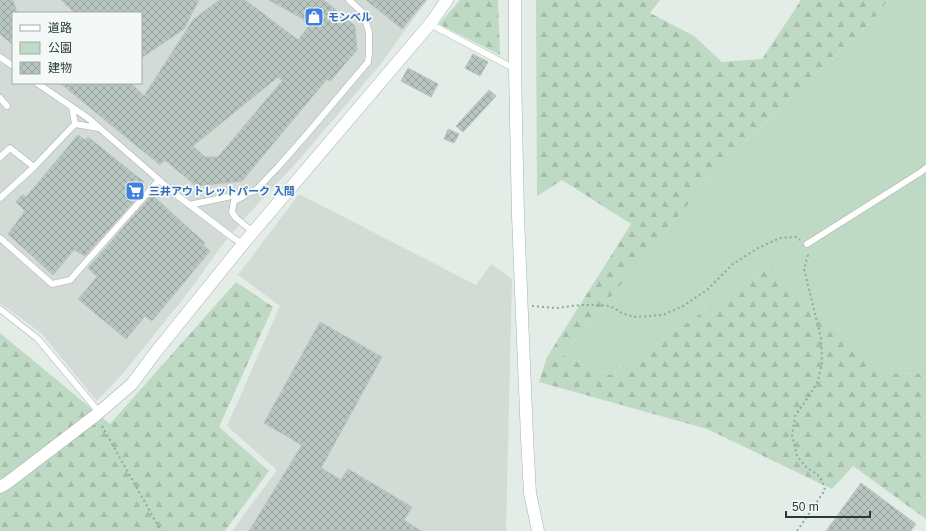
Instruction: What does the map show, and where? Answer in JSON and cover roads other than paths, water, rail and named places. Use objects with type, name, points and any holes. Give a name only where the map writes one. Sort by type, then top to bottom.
[{"type":"street","points":[[0,487],[7,484],[97,414],[132,384],[155,353],[243,244],[430,24],[447,0]]},
{"type":"street","points":[[515,0],[515,69],[521,304],[530,493],[538,531]]},
{"type":"lane","points":[[253,232],[236,218],[232,212],[234,201],[255,191],[307,134],[368,62],[369,32],[363,13],[349,0]]},
{"type":"lane","points":[[430,24],[515,69]]},
{"type":"lane","points":[[0,57],[12,65]]},
{"type":"lane","points":[[38,84],[88,118],[174,193],[243,244]]},
{"type":"lane","points":[[0,98],[7,106]]},
{"type":"lane","points":[[72,107],[75,124]]},
{"type":"lane","points":[[75,124],[100,128]]},
{"type":"lane","points":[[0,198],[34,167],[75,124]]},
{"type":"lane","points":[[0,157],[10,148],[34,167]]},
{"type":"lane","points":[[807,244],[885,196],[926,168]]},
{"type":"lane","points":[[0,238],[52,284],[70,280],[159,180]]},
{"type":"lane","points":[[189,205],[255,191]]},
{"type":"lane","points":[[0,309],[38,339],[97,414]]},
{"type":"place","name":"モンベル","points":[[314,17]]},
{"type":"place","name":"三井アウトレットパーク 入間","points":[[135,191]]}]
